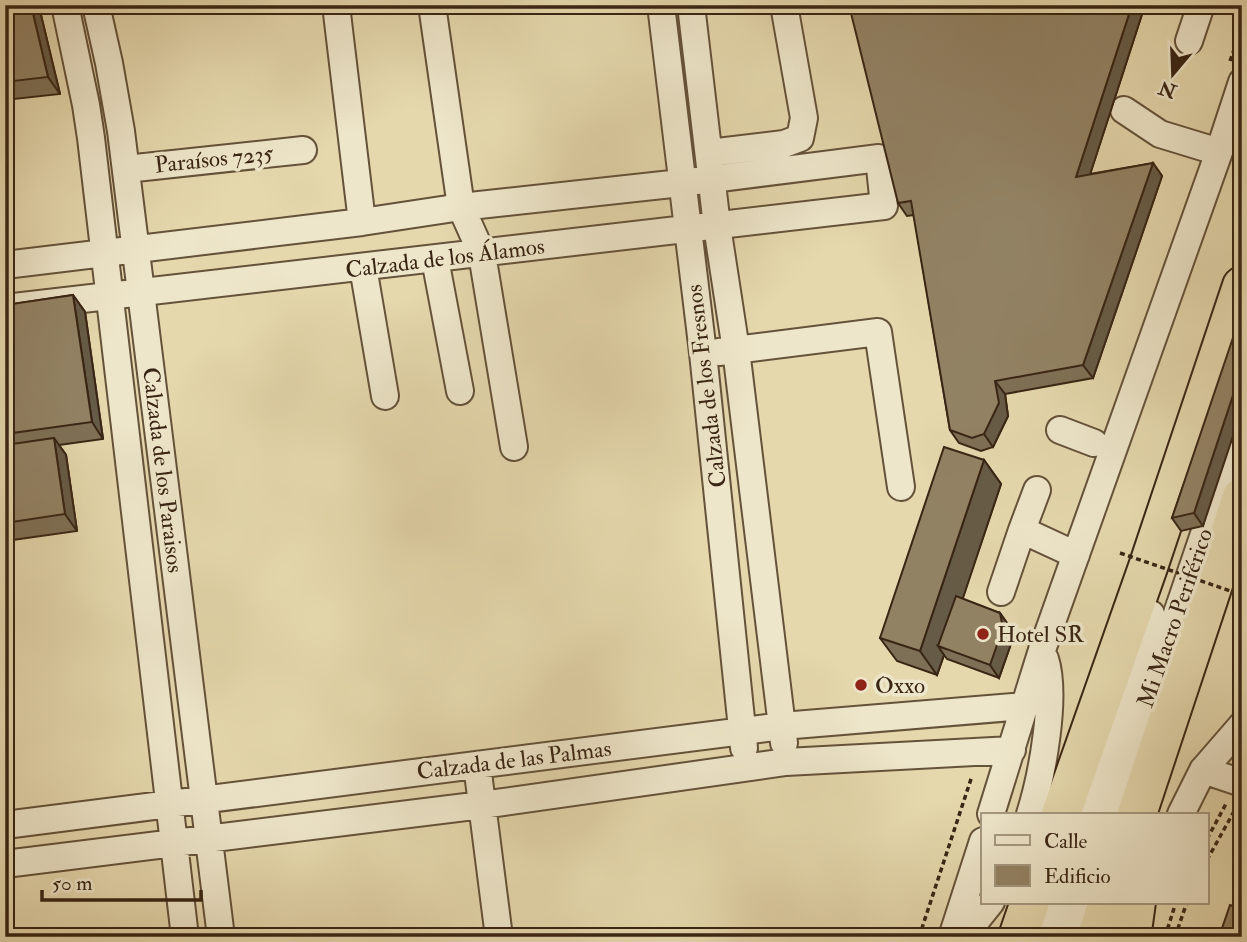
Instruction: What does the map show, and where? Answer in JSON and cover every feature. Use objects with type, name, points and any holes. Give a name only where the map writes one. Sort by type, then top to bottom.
[{"type":"highway","points":[[1061,813],[1148,567],[1242,286]]},
{"type":"highway","points":[[1137,813],[1242,497]]},
{"type":"highway","points":[[1154,813],[1186,662]]},
{"type":"highway","points":[[1018,937],[1029,904]]},
{"type":"highway","points":[[1110,904],[1134,924]]},
{"type":"street","points":[[336,5],[362,222]]},
{"type":"street","points":[[432,5],[461,207],[482,254],[514,447]]},
{"type":"street","name":"Calzada de los Fresnos","points":[[661,5],[703,353],[747,768]]},
{"type":"street","name":"Calzada de los Fresnos","points":[[691,5],[786,762]]},
{"type":"street","points":[[710,166],[743,150],[785,144],[800,138],[804,118],[784,5]]},
{"type":"street","points":[[1189,41],[1201,5]]},
{"type":"street","points":[[68,18],[98,14]]},
{"type":"street","name":"Calzada de los Paraisos","points":[[98,14],[121,131],[221,937]]},
{"type":"street","name":"Calzada de los Paraisos","points":[[68,18],[86,104],[105,253],[185,937]]},
{"type":"street","points":[[992,813],[1042,650],[1242,82]]},
{"type":"street","points":[[1124,110],[1160,134],[1219,152]]},
{"type":"street","name":"Paraísos 7235","points":[[126,169],[303,150]]},
{"type":"street","name":"Calzada de los Álamos","points":[[5,265],[362,222],[461,207],[681,183],[710,166],[879,159],[884,206],[5,308]]},
{"type":"street","points":[[435,259],[460,391]]},
{"type":"street","points":[[363,267],[385,396]]},
{"type":"street","points":[[703,353],[878,332],[901,487]]},
{"type":"street","points":[[1086,813],[1183,516],[1242,348]]},
{"type":"street","name":"Mi Macro Periférico","points":[[1109,813],[1242,422]]},
{"type":"street","points":[[1060,430],[1094,443]]},
{"type":"street","points":[[1001,592],[1037,490]]},
{"type":"street","points":[[1022,530],[1076,555]]},
{"type":"street","points":[[1030,813],[1042,761],[1048,716],[1049,672],[1042,650]]},
{"type":"street","name":"Calzada de las Palmas","points":[[5,825],[782,726],[1025,706]]},
{"type":"street","points":[[1182,813],[1203,770],[1238,735]]},
{"type":"street","name":"Calzada de las Palmas","points":[[5,864],[482,805],[786,762],[1012,750]]},
{"type":"street","points":[[477,765],[499,937]]},
{"type":"street","points":[[1203,770],[1238,793]]},
{"type":"street","points":[[952,937],[981,847]]},
{"type":"street","points":[[963,937],[989,904]]},
{"type":"street","points":[[1046,937],[1056,904]]},
{"type":"street","points":[[1068,937],[1079,904]]},
{"type":"path","points":[[1120,553],[1242,595]]},
{"type":"path","points":[[1208,837],[1226,803],[1238,793]]},
{"type":"path","points":[[1208,858],[1238,793]]},
{"type":"path","points":[[1134,924],[1172,904]]},
{"type":"path","points":[[1175,937],[1185,904]]},
{"type":"building","points":[[5,5],[31,5],[48,77],[5,82]]},
{"type":"building","points":[[849,5],[1132,5],[1076,177],[1153,163],[1083,365],[995,381],[999,403],[984,434],[972,438],[950,430],[911,201],[898,203]]},
{"type":"building","points":[[73,295],[92,422],[5,434],[5,305]]},
{"type":"building","points":[[1242,319],[1242,368],[1194,513],[1172,518],[1239,320]]},
{"type":"building","points":[[54,438],[65,514],[5,523],[5,445]]},
{"type":"building","points":[[944,447],[984,460],[920,651],[880,638]]},
{"type":"building","points":[[956,596],[1000,613],[1003,628],[990,665],[938,646]]},
{"type":"building","points":[[1230,905],[1242,909],[1242,937],[1219,937]]},
{"type":"place","name":"Hotel SR","points":[[983,634]]},
{"type":"place","name":"Oxxo","points":[[861,685]]}]
